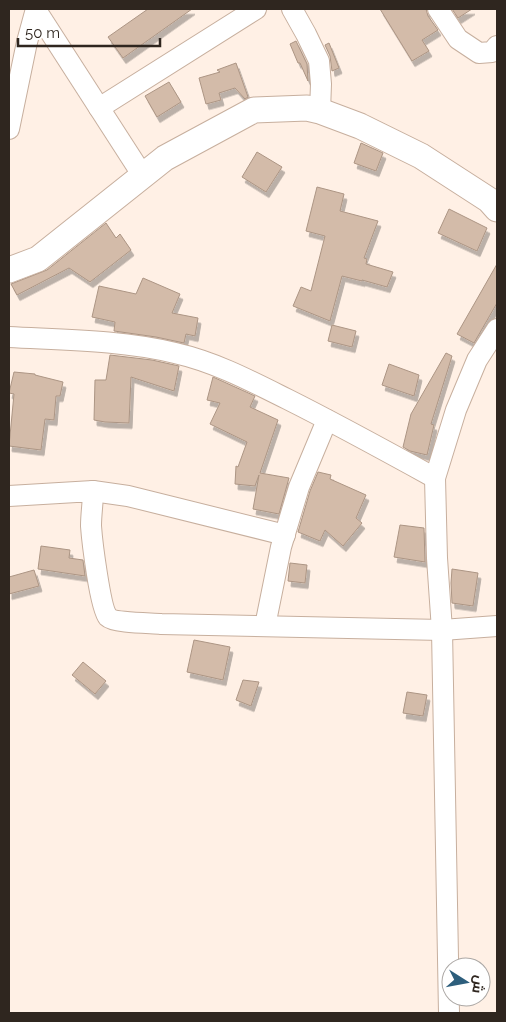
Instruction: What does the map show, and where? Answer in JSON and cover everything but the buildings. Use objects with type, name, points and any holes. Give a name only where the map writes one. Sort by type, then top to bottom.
[{"type":"street","points":[[98,108],[256,9]]},
{"type":"street","points":[[292,9],[319,61],[321,84],[320,110]]},
{"type":"street","points":[[438,9],[458,39],[479,53],[492,52],[497,46]]},
{"type":"street","points":[[36,10],[143,176]]},
{"type":"street","points":[[9,129],[27,42],[36,10]]},
{"type":"street","points":[[9,270],[38,259],[165,158],[254,110],[307,108],[320,110],[360,126],[422,156],[489,200],[497,208]]},
{"type":"street","points":[[449,1013],[442,630],[437,558],[435,478],[442,451],[477,360],[497,329]]},
{"type":"street","points":[[9,337],[124,344],[174,353],[206,362],[247,379],[328,420],[435,478]]},
{"type":"street","points":[[265,626],[281,547],[299,487],[328,420]]},
{"type":"street","points":[[9,496],[93,491],[128,496],[285,535]]},
{"type":"street","points":[[93,491],[91,526],[95,563],[103,604],[107,616],[112,619],[152,623],[442,630],[497,626]]}]
